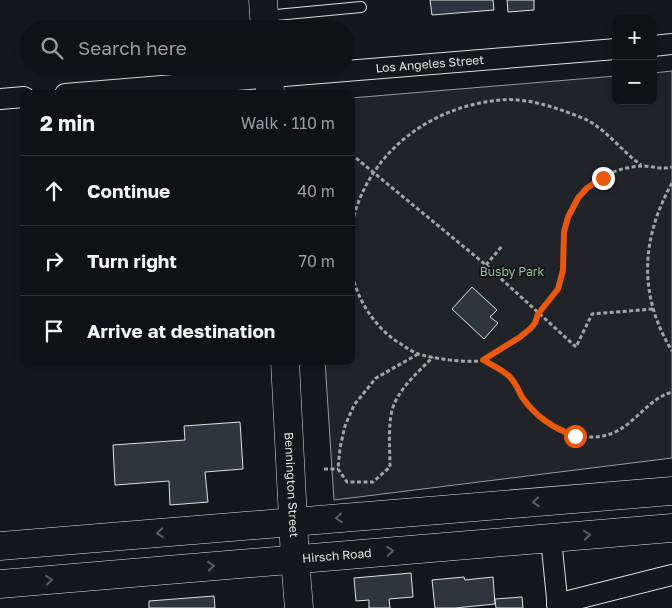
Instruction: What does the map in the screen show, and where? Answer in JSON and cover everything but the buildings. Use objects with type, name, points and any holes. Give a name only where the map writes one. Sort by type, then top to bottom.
[{"type":"main road","name":"Bennington Street","points":[[285,365],[299,608]]},
{"type":"main road","points":[[0,546],[672,491]]},
{"type":"main road","name":"Hirsch Road","points":[[0,584],[672,528]]},
{"type":"street","points":[[657,46],[672,44]]},
{"type":"street","name":"Los Angeles Street","points":[[355,72],[612,49]]},
{"type":"street","name":"Los Angeles Street","points":[[120,90],[316,75]]},
{"type":"street","points":[[0,99],[20,97]]},
{"type":"street","points":[[551,538],[557,606],[672,574]]},
{"type":"lane","points":[[264,15],[361,7]]},
{"type":"path","points":[[355,215],[361,194],[385,157],[434,118],[465,106],[502,100],[527,101],[548,106],[589,121],[641,166]]},
{"type":"path","points":[[355,157],[486,265],[538,314],[576,346],[592,314],[654,309]]},
{"type":"path","points":[[483,360],[520,337],[535,323],[538,314],[558,289],[563,270],[564,232],[568,217],[578,198],[587,188],[617,171],[641,166],[672,167]]},
{"type":"path","points":[[672,183],[658,210],[653,225],[648,271],[650,294],[654,309],[664,338],[672,351]]},
{"type":"path","points":[[486,265],[502,246]]},
{"type":"path","points":[[355,282],[358,292],[375,321],[392,337],[418,354],[455,360],[483,360],[508,375],[516,383],[528,405],[544,422],[575,436],[592,437],[608,435],[617,431],[632,422],[655,399],[672,392]]},
{"type":"path","points":[[418,354],[376,378],[354,405],[345,426],[338,469],[347,482],[373,482],[390,467],[391,424],[394,403],[408,382],[432,357]]},
{"type":"path","points":[[324,470],[338,469]]},
{"type":"green space","name":"Busby Park","points":[[672,71],[672,458],[334,500],[325,365],[355,365],[355,98],[612,76],[612,105],[657,105],[657,73]]},
{"type":"route","points":[[575,436],[544,422],[528,405],[516,383],[508,375],[483,360],[531,328],[538,314],[558,289],[563,270],[564,232],[568,217],[578,198],[587,188],[603,178]]}]
